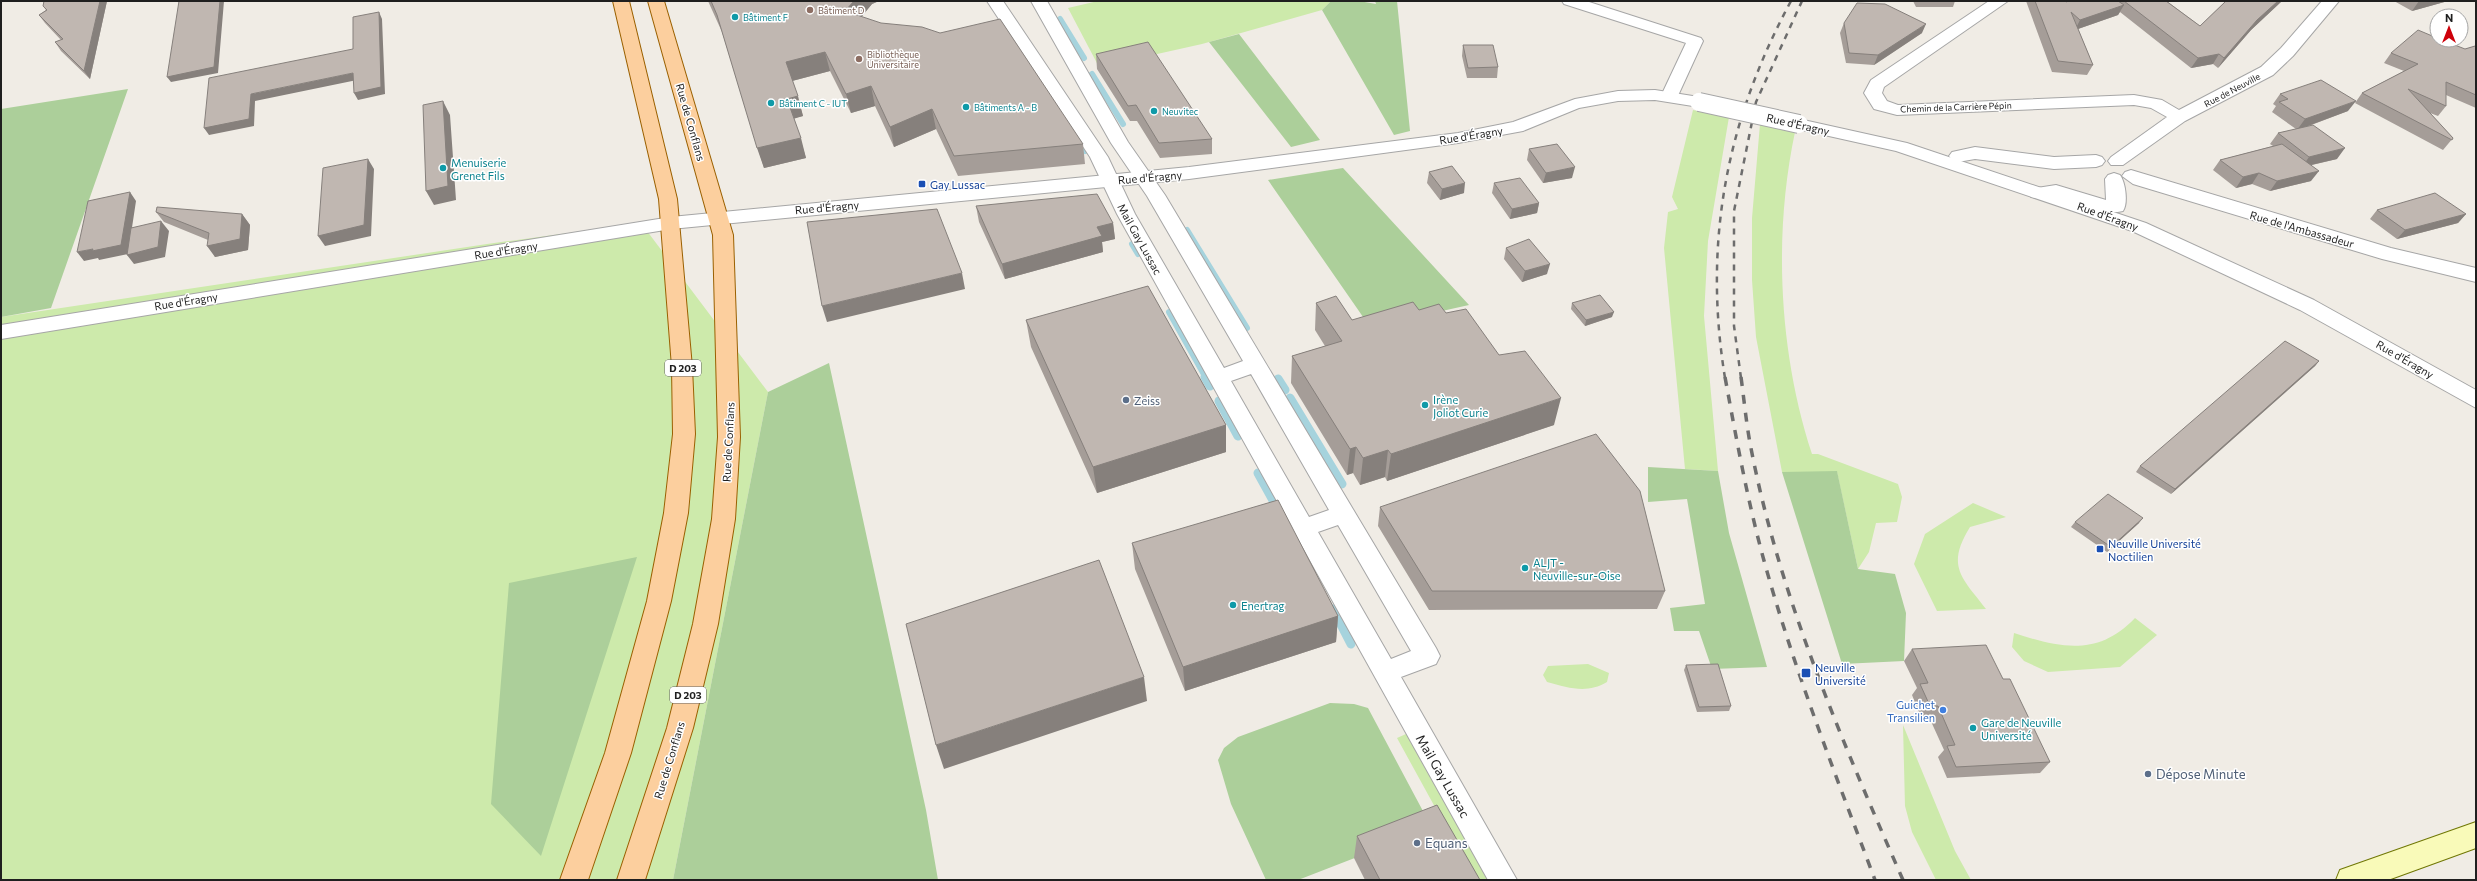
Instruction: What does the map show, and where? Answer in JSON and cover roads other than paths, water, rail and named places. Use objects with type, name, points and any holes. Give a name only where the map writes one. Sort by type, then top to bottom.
[{"type":"main road","name":"D 203","points":[[574,880],[634,700],[659,601],[676,512],[684,434],[684,400],[671,223],[653,132],[621,1]]},
{"type":"main road","name":"Rue de Conflans","points":[[631,880],[686,705],[719,542],[728,467],[730,415],[728,335],[722,235],[719,217],[656,1]]},
{"type":"main road","points":[[2350,880],[2476,835]]},
{"type":"street","name":"Mail Gay Lussac","points":[[995,1],[1094,150],[1129,221],[1219,377],[1302,528],[1503,880]]},
{"type":"street","points":[[1039,1],[1120,143],[1156,195],[1427,656],[1385,672]]},
{"type":"street","points":[[1570,1],[1695,41],[1670,96]]},
{"type":"street","name":"Chemin de la Carrière Pépin","points":[[2000,1],[1877,84],[1873,93],[1880,105],[1897,110],[2134,100],[2156,104],[2180,117]]},
{"type":"street","name":"Rue de Neuville","points":[[2117,161],[2180,117],[2242,86],[2267,71],[2287,52],[2331,1]]},
{"type":"street","name":"Rue d'Éragny","points":[[1,332],[671,223],[719,217],[1143,177],[1458,138],[1517,127],[1588,100],[1618,96],[1670,96],[1901,147],[2139,227],[2269,285],[2368,338],[2476,400]]},
{"type":"street","points":[[1901,147],[1958,156],[1974,153],[2054,163],[2096,161],[2105,159],[2117,161],[2130,169],[2122,178],[2116,207],[2105,207],[2054,191],[2044,190],[2038,192]]},
{"type":"street","name":"Rue d'Éragny","points":[[1958,156],[2018,172],[2116,207],[2217,249],[2269,285]]},
{"type":"street","name":"Rue de l'Ambassadeur","points":[[2096,161],[2094,166],[2096,170],[2105,177],[2139,180],[2389,254],[2476,275]]},
{"type":"street","points":[[1219,377],[1256,365]]},
{"type":"street","points":[[1302,528],[1344,514]]},
{"type":"waterway","points":[[1060,19],[1084,58]]},
{"type":"waterway","points":[[1092,74],[1123,124]]},
{"type":"waterway","points":[[1077,140],[1085,151]]},
{"type":"waterway","points":[[1187,230],[1247,328]]},
{"type":"waterway","points":[[1132,244],[1138,254]]},
{"type":"waterway","points":[[1169,312],[1206,378]]},
{"type":"waterway","points":[[1205,377],[1210,386]]},
{"type":"waterway","points":[[1278,379],[1285,390]]},
{"type":"waterway","points":[[1290,398],[1342,484]]},
{"type":"waterway","points":[[1219,401],[1238,436]]},
{"type":"waterway","points":[[1258,473],[1279,511]]},
{"type":"waterway","points":[[1333,609],[1351,644]]},
{"type":"railway","points":[[1725,378],[1719,328],[1717,279],[1719,231],[1725,184],[1736,137],[1750,92],[1769,46],[1791,1]]},
{"type":"railway","points":[[1741,378],[1734,326],[1734,211],[1756,102],[1802,1]]},
{"type":"railway","points":[[1725,377],[1752,512],[1775,598],[1815,720],[1875,880]]},
{"type":"railway","points":[[1741,377],[1750,443],[1762,499],[1777,555],[1795,611],[1835,720],[1903,880]]},
{"type":"place","name":"Bâtiment D","points":[[810,10]]},
{"type":"place","name":"Bâtiment F","points":[[735,17]]},
{"type":"place","name":"Bibliothèque Universitaire","points":[[859,59]]},
{"type":"place","name":"Bâtiment C - IUT","points":[[771,103]]},
{"type":"place","name":"Bâtiments A - B","points":[[966,107]]},
{"type":"place","name":"Neuvitec","points":[[1154,111]]},
{"type":"place","name":"Menuiserie Grenet Fils","points":[[443,168]]},
{"type":"place","name":"Gay Lussac","points":[[922,184]]},
{"type":"place","name":"Zeiss","points":[[1126,400]]},
{"type":"place","name":"Irène Joliot Curie","points":[[1425,405]]},
{"type":"place","name":"Neuville Université Noctilien","points":[[2100,549]]},
{"type":"place","name":"ALJT - Neuville-sur-Oise","points":[[1525,568]]},
{"type":"place","name":"Enertrag","points":[[1233,605]]},
{"type":"place","name":"Neuville Université","points":[[1806,673]]},
{"type":"place","name":"Guichet Transilien","points":[[1943,710]]},
{"type":"place","name":"Gare de Neuville Université","points":[[1973,728]]},
{"type":"place","name":"Dépose Minute","points":[[2148,774]]},
{"type":"place","name":"Equans","points":[[1417,843]]}]
